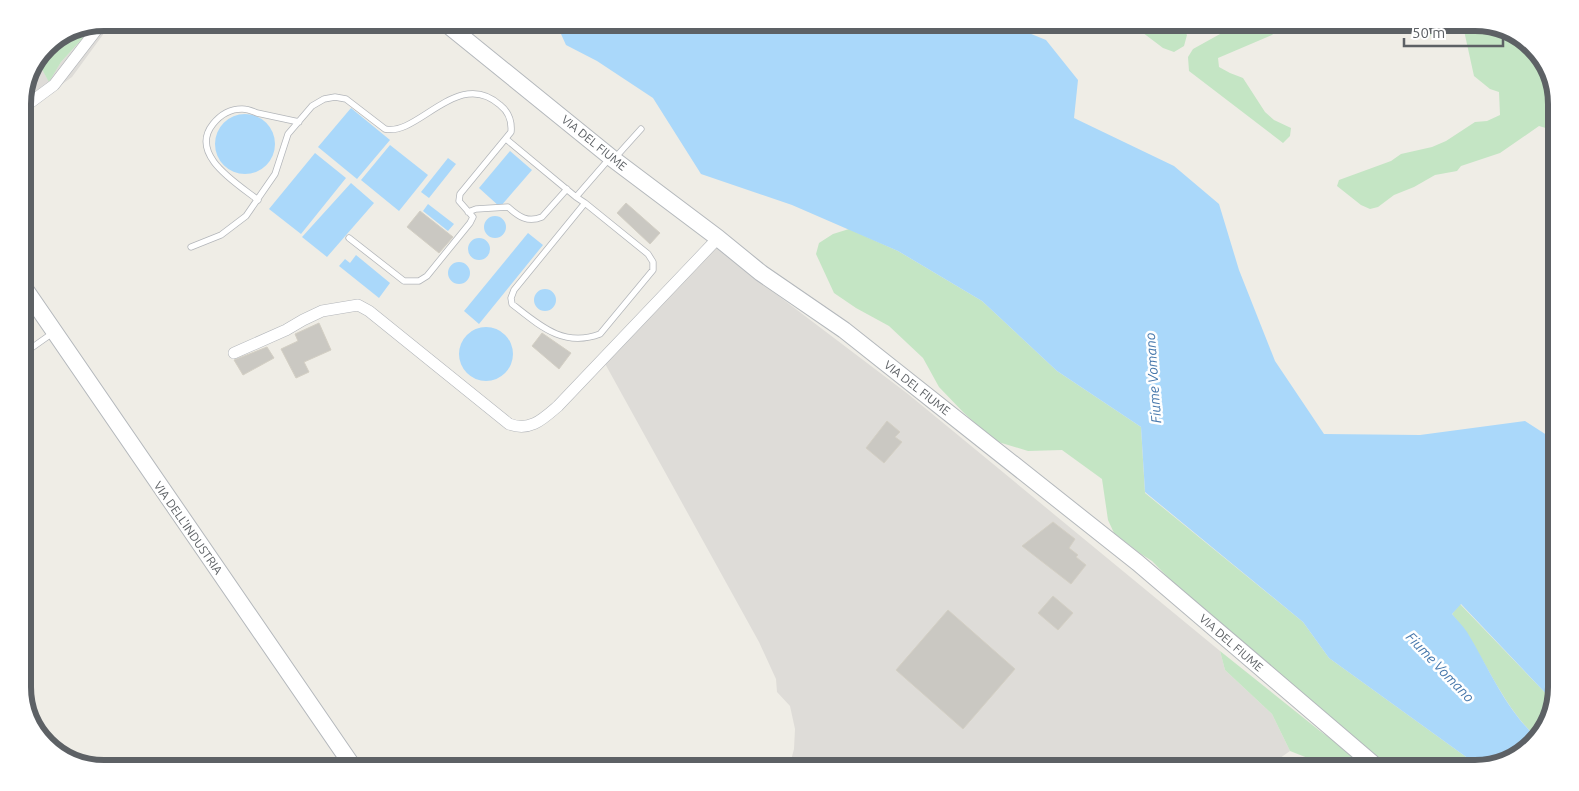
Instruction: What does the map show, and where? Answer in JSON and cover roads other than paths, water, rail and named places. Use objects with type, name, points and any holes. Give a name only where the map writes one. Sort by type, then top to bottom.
[{"type":"street","name":"VIA DEL FIUME","points":[[455,31],[612,158],[761,273],[844,330],[1138,563],[1369,760]]},
{"type":"street","points":[[31,102],[54,85],[96,32]]},
{"type":"street","points":[[234,352],[286,330],[322,311],[358,305],[369,311],[509,424],[518,428],[530,426],[540,421],[558,406],[718,238]]},
{"type":"street","name":"VIA DELL'INDUSTRIA","points":[[31,298],[348,760]]},
{"type":"lane","points":[[191,247],[221,235],[246,216],[276,174],[288,134],[312,106],[324,99],[335,97],[346,100],[385,129],[392,130],[402,128],[442,103],[462,96],[476,94],[495,100],[508,114],[512,124],[511,132],[460,194],[459,201],[473,217],[427,276],[419,281],[404,281],[349,238]]},
{"type":"lane","points":[[258,200],[214,165],[208,153],[207,139],[211,126],[220,116],[232,110],[245,109],[299,122]]},
{"type":"lane","points":[[576,197],[641,129]]},
{"type":"lane","points":[[506,139],[648,254],[653,262],[653,270],[600,334],[580,338],[561,336],[544,329],[512,304],[511,298],[514,290],[585,203]]},
{"type":"lane","points":[[468,212],[476,209],[508,207],[524,219],[536,219],[542,217],[567,188]]},
{"type":"lane","points":[[31,348],[54,332]]},
{"type":"water","name":"Fiume Vomano","points":[[560,31],[1024,31],[1046,40],[1078,80],[1074,118],[1174,166],[1219,204],[1239,270],[1275,361],[1324,434],[1420,435],[1525,421],[1548,436],[1547,695],[1461,604],[1452,614],[1467,632],[1506,700],[1532,732],[1530,735],[1523,742],[1503,754],[1470,760],[1329,658],[1303,622],[1145,492],[1141,427],[1057,371],[982,301],[898,251],[792,205],[701,174],[653,98],[597,61],[566,45]]},
{"type":"water","points":[[351,108],[390,140],[357,179],[318,147]]},
{"type":"water","points":[[245,114],[262,119],[270,127],[275,144],[270,161],[262,169],[245,174],[228,169],[220,161],[215,144],[220,127],[228,119]]},
{"type":"water","points":[[390,145],[428,175],[399,211],[361,180]]},
{"type":"water","points":[[510,151],[532,170],[500,207],[479,188]]},
{"type":"water","points":[[315,153],[346,178],[301,234],[269,209]]},
{"type":"water","points":[[448,158],[456,164],[429,198],[421,192]]},
{"type":"water","points":[[351,183],[374,203],[327,257],[302,237]]},
{"type":"water","points":[[428,204],[454,224],[448,231],[423,211]]},
{"type":"water","points":[[495,216],[503,219],[506,227],[503,235],[495,238],[487,235],[484,227],[487,219]]},
{"type":"water","points":[[528,233],[543,245],[479,324],[464,311]]},
{"type":"water","points":[[479,238],[487,241],[490,249],[487,257],[479,260],[471,257],[468,249],[471,241]]},
{"type":"water","points":[[356,255],[390,283],[379,298],[339,266],[345,259],[350,263]]},
{"type":"water","points":[[459,262],[467,265],[470,273],[467,281],[459,284],[451,281],[448,273],[451,265]]},
{"type":"water","points":[[545,289],[553,292],[556,300],[553,308],[545,311],[537,308],[534,300],[537,292]]},
{"type":"water","points":[[481,327],[491,327],[501,331],[509,339],[513,354],[509,369],[501,377],[491,381],[481,381],[471,377],[463,369],[459,359],[459,349],[463,339],[471,331]]}]
